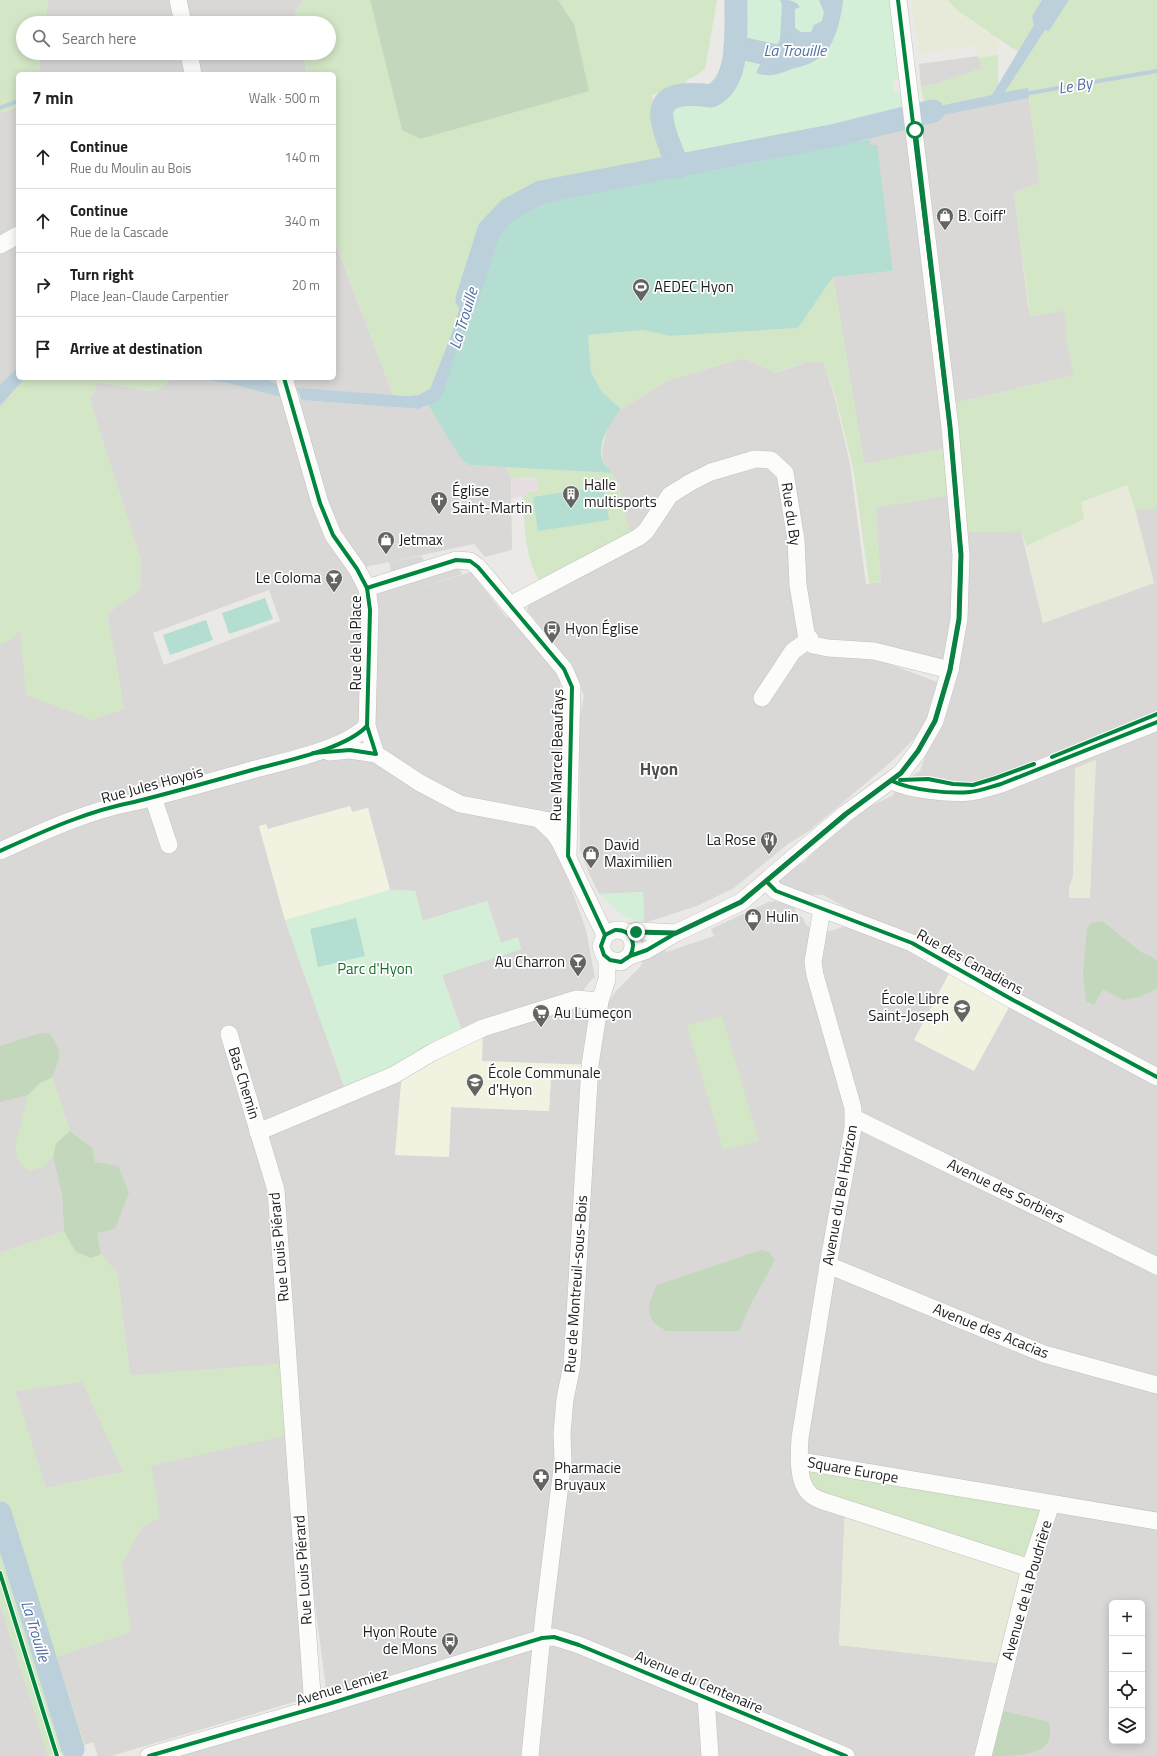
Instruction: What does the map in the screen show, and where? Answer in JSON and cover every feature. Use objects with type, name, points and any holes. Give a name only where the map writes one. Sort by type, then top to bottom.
[{"type":"street","points":[[178,0],[181,16]]},
{"type":"street","points":[[676,933],[640,931],[617,933],[601,946],[604,955],[619,959],[647,950],[676,933],[741,902],[767,882],[846,814],[892,781],[904,770],[918,751],[935,721],[950,670],[959,619],[961,555],[953,453],[915,130],[898,0]]},
{"type":"street","points":[[190,60],[193,72]]},
{"type":"street","points":[[0,245],[16,237]]},
{"type":"street","name":"Rue de la Place","points":[[285,380],[320,503],[333,535],[357,569],[367,588],[370,610],[367,726],[376,754]]},
{"type":"street","name":"Rue du By","points":[[510,604],[639,536],[646,531],[670,496],[691,482],[711,472],[755,459],[771,460],[785,472],[796,540],[798,585],[806,633],[810,639]]},
{"type":"street","name":"Rue Marcel Beaufays","points":[[367,588],[456,560],[470,561],[478,567],[510,604],[564,670],[572,687],[568,856]]},
{"type":"street","points":[[761,697],[793,651],[810,639],[814,645],[828,648],[874,651],[950,670]]},
{"type":"street","points":[[892,781],[900,784],[933,790],[968,792],[978,791],[1001,784],[1157,722]]},
{"type":"street","name":"Rue Jules Hoyois","points":[[0,851],[66,821],[114,806],[153,797],[313,753],[360,733],[367,726]]},
{"type":"street","name":"Rue Jules Hoyois","points":[[313,753],[350,750],[376,754]]},
{"type":"street","points":[[376,754],[420,783],[460,804],[544,820],[557,820],[568,809]]},
{"type":"street","points":[[153,797],[169,845]]},
{"type":"street","points":[[544,820],[568,856],[590,901],[609,917],[617,933]]},
{"type":"street","name":"Rue des Canadiens","points":[[767,882],[776,891],[912,943],[1013,1000],[1157,1077]]},
{"type":"street","name":"Avenue du Bel Horizon","points":[[800,1461],[800,1438],[828,1265],[852,1140],[854,1118],[853,1108],[815,975],[813,962],[822,909]]},
{"type":"street","points":[[617,933],[630,936],[634,946],[619,959]]},
{"type":"street","name":"Rue de Montreuil-sous-Bois","points":[[530,1756],[563,1460],[562,1433],[564,1399],[572,1365],[590,1065],[600,1001],[607,979],[619,959]]},
{"type":"street","points":[[258,1132],[394,1075],[433,1052],[483,1028],[576,999],[600,1001]]},
{"type":"street","name":"Bas Chemin","points":[[229,1034],[258,1132]]},
{"type":"street","name":"Avenue des Sorbiers","points":[[854,1118],[1157,1266]]},
{"type":"street","name":"Rue Louis Piérard","points":[[258,1132],[276,1190],[313,1708]]},
{"type":"street","name":"Avenue des Acacias","points":[[828,1265],[1044,1354],[1157,1385]]},
{"type":"street","name":"Square Europe","points":[[1030,1568],[815,1498],[806,1488],[800,1461],[1051,1504]]},
{"type":"street","name":"Avenue de la Poudrière","points":[[983,1756],[1030,1568],[1051,1504],[1157,1522]]},
{"type":"street","name":"Avenue du Centenaire","points":[[542,1638],[563,1638],[846,1756]]},
{"type":"street","name":"Avenue Lemiez","points":[[149,1756],[542,1638]]},
{"type":"street","points":[[706,1698],[710,1756]]},
{"type":"shaded area","points":[[48,0],[304,0],[295,12],[296,16],[46,16]]},
{"type":"shaded area","points":[[370,0],[558,0],[574,24],[589,91],[420,139],[402,130]]},
{"type":"shaded area","points":[[911,0],[948,0],[957,10],[997,37],[998,55],[978,58],[976,45],[925,53],[919,52]]},
{"type":"shaded area","points":[[978,56],[983,68],[936,84],[921,86],[919,64]]},
{"type":"shaded area","points":[[40,60],[304,60],[307,72],[39,72]]},
{"type":"shaded area","points":[[1029,98],[1040,183],[1014,192],[1028,306],[1031,317],[1064,310],[1067,326],[1066,336],[1074,375],[947,405],[952,447],[864,464],[833,277],[893,271],[876,145],[870,145],[870,139],[877,129]]},
{"type":"shaded area","points":[[16,108],[16,376],[0,395],[0,113]]},
{"type":"shaded area","points":[[336,244],[396,403],[288,392],[235,380],[336,380]]},
{"type":"shaded area","points":[[743,358],[777,373],[806,362],[815,361],[824,364],[835,398],[850,464],[866,584],[881,582],[875,507],[957,494],[967,532],[1021,531],[1043,623],[1154,583],[1135,509],[1157,509],[1157,1756],[149,1756],[328,1704],[294,1441],[304,1699],[111,1756],[98,1756],[93,1742],[85,1745],[56,1657],[130,1632],[122,1563],[142,1527],[151,1466],[46,1488],[15,1391],[130,1375],[117,1273],[101,1254],[97,1233],[95,1162],[92,1148],[70,1131],[52,1077],[53,1157],[62,1194],[64,1231],[0,1253],[0,644],[10,640],[20,630],[83,716],[90,720],[124,709],[107,614],[140,589],[141,560],[90,401],[98,382],[150,391],[163,387],[170,380],[206,380],[227,383],[301,400],[419,409],[428,406],[469,465],[506,467],[511,478],[512,550],[485,557],[474,544],[351,570],[362,603],[386,590],[389,598],[471,572],[506,617],[511,618],[560,680],[564,760],[554,809],[550,812],[550,821],[555,842],[586,930],[595,978],[592,979],[576,999],[600,1015],[616,991],[640,967],[647,950],[663,942],[666,952],[763,920],[765,926],[796,917],[796,912],[803,918],[806,925],[820,934],[843,927],[902,938],[823,895],[785,894],[767,882],[804,862],[819,847],[867,808],[892,796],[900,784],[920,771],[940,714],[950,670],[868,656],[940,683],[929,716],[917,736],[892,761],[809,831],[788,844],[734,888],[697,906],[644,923],[643,892],[599,894],[580,849],[579,724],[584,696],[570,663],[527,610],[529,604],[642,545],[634,538],[627,525],[619,484],[603,461],[602,450],[608,425],[621,409],[667,381]],"holes":[[[269,590],[280,621],[164,665],[153,633]],[[367,726],[376,754],[315,752]],[[350,806],[352,812],[368,808],[390,890],[415,891],[422,921],[487,901],[501,943],[518,938],[521,949],[442,975],[464,1037],[482,1061],[589,1065],[551,1077],[549,1111],[451,1107],[448,1157],[401,1082],[402,1071],[347,1094],[285,920],[259,826],[268,829]],[[845,1509],[1006,1664],[839,1645]]]},
{"type":"shaded area","points":[[537,477],[538,491],[528,492],[528,495],[511,499],[511,478]]},
{"type":"shaded area","points":[[1128,484],[1154,583],[1043,623],[1026,546],[1084,519],[1080,502]]},
{"type":"shaded area","points":[[421,556],[427,564],[391,571],[389,562]]},
{"type":"shaded area","points":[[458,565],[462,574],[388,599],[386,590]]},
{"type":"shaded area","points":[[1107,755],[1124,757],[1123,785],[1106,784]]},
{"type":"shaded area","points":[[1096,760],[1090,898],[1069,898],[1069,887],[1073,877],[1075,768]]},
{"type":"shaded area","points":[[1105,794],[1124,794],[1123,831],[1103,829]]},
{"type":"shaded area","points":[[350,806],[352,812],[368,808],[390,890],[285,920],[259,826],[266,824],[268,829]]},
{"type":"shaded area","points":[[775,901],[795,907],[796,917],[765,926],[763,920],[714,936],[711,929],[769,902]]},
{"type":"shaded area","points":[[1102,921],[1141,952],[1157,961],[1157,988],[1140,997],[1123,1000],[1103,989],[1094,1005],[1086,1001],[1083,974],[1087,929],[1091,923]]},
{"type":"shaded area","name":"École Libre Saint-Joseph","points":[[953,966],[1013,1000],[974,1071],[914,1040]]},
{"type":"shaded area","name":"École Communale d'Hyon","points":[[483,1028],[482,1061],[590,1065],[589,1079],[551,1077],[549,1111],[451,1107],[449,1157],[395,1155],[402,1071]]},
{"type":"shaded area","points":[[41,1033],[49,1033],[57,1045],[59,1059],[52,1077],[40,1083],[28,1095],[0,1102],[0,1046]]},
{"type":"shaded area","points":[[70,1131],[92,1148],[95,1162],[118,1166],[129,1193],[115,1229],[97,1233],[101,1254],[91,1258],[76,1252],[64,1231],[62,1194],[53,1157],[56,1144]]},
{"type":"shaded area","points":[[761,1250],[769,1252],[775,1260],[749,1308],[739,1331],[667,1331],[659,1327],[654,1322],[649,1312],[649,1306],[657,1285]]},
{"type":"shaded area","points":[[845,1509],[1030,1568],[1006,1664],[839,1645]]},
{"type":"shaded area","points":[[0,1604],[29,1693],[48,1756],[0,1756]]},
{"type":"shaded area","points":[[1004,1711],[1049,1722],[1050,1732],[1047,1744],[1035,1752],[1026,1754],[991,1756],[1001,1713]]},
{"type":"green space","points":[[0,0],[48,0],[46,16],[16,16],[16,60],[40,60],[39,72],[16,72],[16,108],[0,113]]},
{"type":"green space","points":[[304,0],[370,0],[402,130],[574,24],[558,0],[717,0],[705,69],[688,79],[682,86],[652,95],[657,130],[670,162],[647,180],[568,194],[532,206],[509,221],[495,236],[486,265],[479,270],[472,267],[451,336],[430,389],[417,395],[408,396],[393,395],[336,243],[336,72],[307,72],[304,60],[336,60],[336,16],[296,16],[295,12]]},
{"type":"green space","points":[[741,0],[891,0],[903,78],[893,80],[894,93],[904,92],[903,114],[679,157],[665,113],[669,104],[681,98],[710,101],[736,81]]},
{"type":"green space","points":[[948,0],[1042,0],[1032,16],[1034,25],[1018,52],[957,10]]},
{"type":"green space","points":[[1069,0],[1157,0],[1157,509],[1135,509],[1127,485],[1081,502],[1084,519],[1026,546],[1021,531],[967,532],[956,494],[876,507],[881,582],[869,583],[854,473],[836,398],[824,364],[818,362],[806,363],[777,373],[743,358],[667,381],[621,409],[602,392],[591,372],[588,335],[643,330],[670,336],[798,328],[833,277],[864,464],[952,447],[947,405],[1074,375],[1066,336],[1067,326],[1064,310],[1030,317],[1014,192],[1040,183],[1028,89],[1005,92],[1046,29],[1049,31]]},
{"type":"green space","points":[[998,55],[998,85],[992,95],[925,108],[921,86],[936,84],[982,68],[978,58]]},
{"type":"green space","name":"AEDEC Hyon","points":[[870,139],[870,145],[877,145],[893,271],[833,277],[798,328],[670,336],[643,330],[588,335],[591,372],[602,392],[621,409],[609,426],[601,447],[601,454],[604,462],[612,473],[469,465],[462,460],[426,402],[474,274],[486,265],[495,236],[509,221],[532,206],[568,194],[725,168]]},
{"type":"green space","points":[[23,380],[170,380],[163,387],[150,391],[99,382],[90,401],[141,560],[140,589],[107,614],[124,709],[90,720],[26,695],[20,631],[10,640],[0,644],[0,406]]},
{"type":"green space","points":[[506,467],[612,473],[619,489],[627,522],[634,538],[539,580],[530,560],[526,540],[523,496],[528,495],[528,492],[538,491],[537,477],[511,478]]},
{"type":"green space","name":"Halle multisports","points":[[604,486],[609,520],[538,531],[533,497]]},
{"type":"green space","points":[[265,598],[273,619],[229,634],[222,613]]},
{"type":"green space","points":[[206,620],[213,640],[170,655],[163,635]]},
{"type":"green space","name":"Parc d'Hyon","points":[[390,890],[415,891],[423,921],[487,901],[501,943],[517,937],[521,949],[442,975],[464,1037],[347,1095],[285,920]]},
{"type":"green space","points":[[643,892],[644,923],[623,916],[599,894]]},
{"type":"green space","points":[[356,918],[365,956],[318,967],[310,929]]},
{"type":"green space","points":[[722,1016],[759,1141],[723,1150],[687,1025]]},
{"type":"green space","points":[[52,1077],[70,1131],[92,1148],[95,1162],[118,1166],[129,1193],[115,1229],[97,1233],[101,1254],[117,1273],[130,1375],[288,1363],[293,1434],[151,1466],[160,1518],[142,1527],[122,1563],[131,1632],[56,1657],[85,1745],[48,1756],[0,1604],[0,1253],[64,1231],[62,1194],[53,1157],[43,1167],[30,1171],[19,1163],[15,1146],[28,1095],[40,1083]],"holes":[[[82,1382],[123,1472],[46,1488],[15,1391]]]},
{"type":"green space","points":[[813,1464],[1051,1504],[1030,1568],[823,1501],[801,1473]]},
{"type":"water","name":"La Trouille","points":[[780,0],[792,1],[800,7],[795,9],[795,28],[801,32],[811,32],[814,25],[822,21],[824,12],[819,0],[843,0],[837,29],[827,50],[816,60],[774,75],[756,73],[759,66],[764,61],[759,56],[765,50],[777,47],[780,39],[782,5]]},
{"type":"water","points":[[1042,0],[1069,0],[1049,31],[1045,30],[1005,92],[1028,88],[1029,98],[914,121],[913,111],[992,95],[1034,25],[1032,16]]},
{"type":"water","points":[[472,267],[479,270],[443,395],[436,402],[419,409],[301,400],[297,388],[406,396],[418,395],[430,389],[451,336]]},
{"type":"water","points":[[16,369],[16,380],[23,380],[0,406],[0,385]]},
{"type":"water","points":[[206,380],[268,380],[279,386],[281,397],[227,383]]},
{"type":"waterway","name":"La Trouille","points":[[678,167],[666,136],[662,111],[665,103],[674,97],[689,95],[711,96],[721,89],[728,79],[735,53],[736,0]]},
{"type":"waterway","name":"La Trouille","points":[[735,47],[777,56],[793,51]]},
{"type":"waterway","name":"Le By","points":[[1024,94],[1157,71]]},
{"type":"waterway","points":[[0,108],[16,102]]},
{"type":"waterway","name":"La Trouille","points":[[467,299],[489,230],[509,209],[541,192],[836,135],[933,111]]},
{"type":"waterway","name":"La Trouille","points":[[0,1513],[73,1749]]},
{"type":"cycle path","points":[[630,956],[633,942],[629,934],[621,930],[615,930],[605,935],[601,946],[604,955],[610,960],[621,962],[630,956],[647,950],[676,933],[741,902],[845,814],[901,773],[918,751],[935,721],[950,670],[959,619],[961,555],[950,427],[898,0]]},
{"type":"cycle path","points":[[285,380],[320,503],[333,535],[357,569],[367,588],[370,610],[367,726],[376,754],[350,750],[313,753]]},
{"type":"cycle path","points":[[367,588],[456,560],[470,561],[478,567],[564,669],[572,687],[568,856],[605,935]]},
{"type":"cycle path","points":[[1052,757],[1157,714]]},
{"type":"cycle path","points":[[892,781],[909,787],[930,791],[978,791],[1001,784],[1157,722]]},
{"type":"cycle path","points":[[0,851],[49,829],[99,811],[313,754],[344,742],[367,726]]},
{"type":"cycle path","points":[[900,780],[928,779],[953,784],[973,785],[1034,764]]},
{"type":"cycle path","points":[[767,882],[776,891],[912,943],[1013,1000],[1157,1077]]},
{"type":"cycle path","points":[[0,1573],[57,1756]]},
{"type":"cycle path","points":[[149,1756],[328,1704],[542,1638],[554,1637],[579,1645],[846,1756]]},
{"type":"place","name":"B. Coiff'","points":[[945,231]]},
{"type":"place","name":"AEDEC Hyon","points":[[641,302]]},
{"type":"place","name":"Halle multisports","points":[[571,509]]},
{"type":"place","name":"Église Saint-Martin","points":[[439,515]]},
{"type":"place","name":"Jetmax","points":[[386,555]]},
{"type":"place","name":"Le Coloma","points":[[334,593]]},
{"type":"place","name":"Hyon Église","points":[[552,644]]},
{"type":"place","name":"La Rose","points":[[769,855]]},
{"type":"place","name":"David Maximilien","points":[[591,869]]},
{"type":"place","name":"Hulin","points":[[753,932]]},
{"type":"place","name":"Au Charron","points":[[578,977]]},
{"type":"place","name":"École Libre Saint-Joseph","points":[[962,1023]]},
{"type":"place","name":"Au Lumeçon","points":[[541,1028]]},
{"type":"place","name":"École Communale d'Hyon","points":[[475,1097]]},
{"type":"place","name":"Pharmacie Bruyaux","points":[[541,1492]]},
{"type":"place","name":"Hyon Route de Mons","points":[[450,1656]]},
{"type":"district","name":"Hyon","points":[[659,769]]},
{"type":"route","points":[[636,932],[676,933],[741,902],[767,882],[846,814],[901,773],[918,751],[935,721],[950,670],[955,646],[959,619],[961,555],[957,494],[950,427],[915,130]]}]
